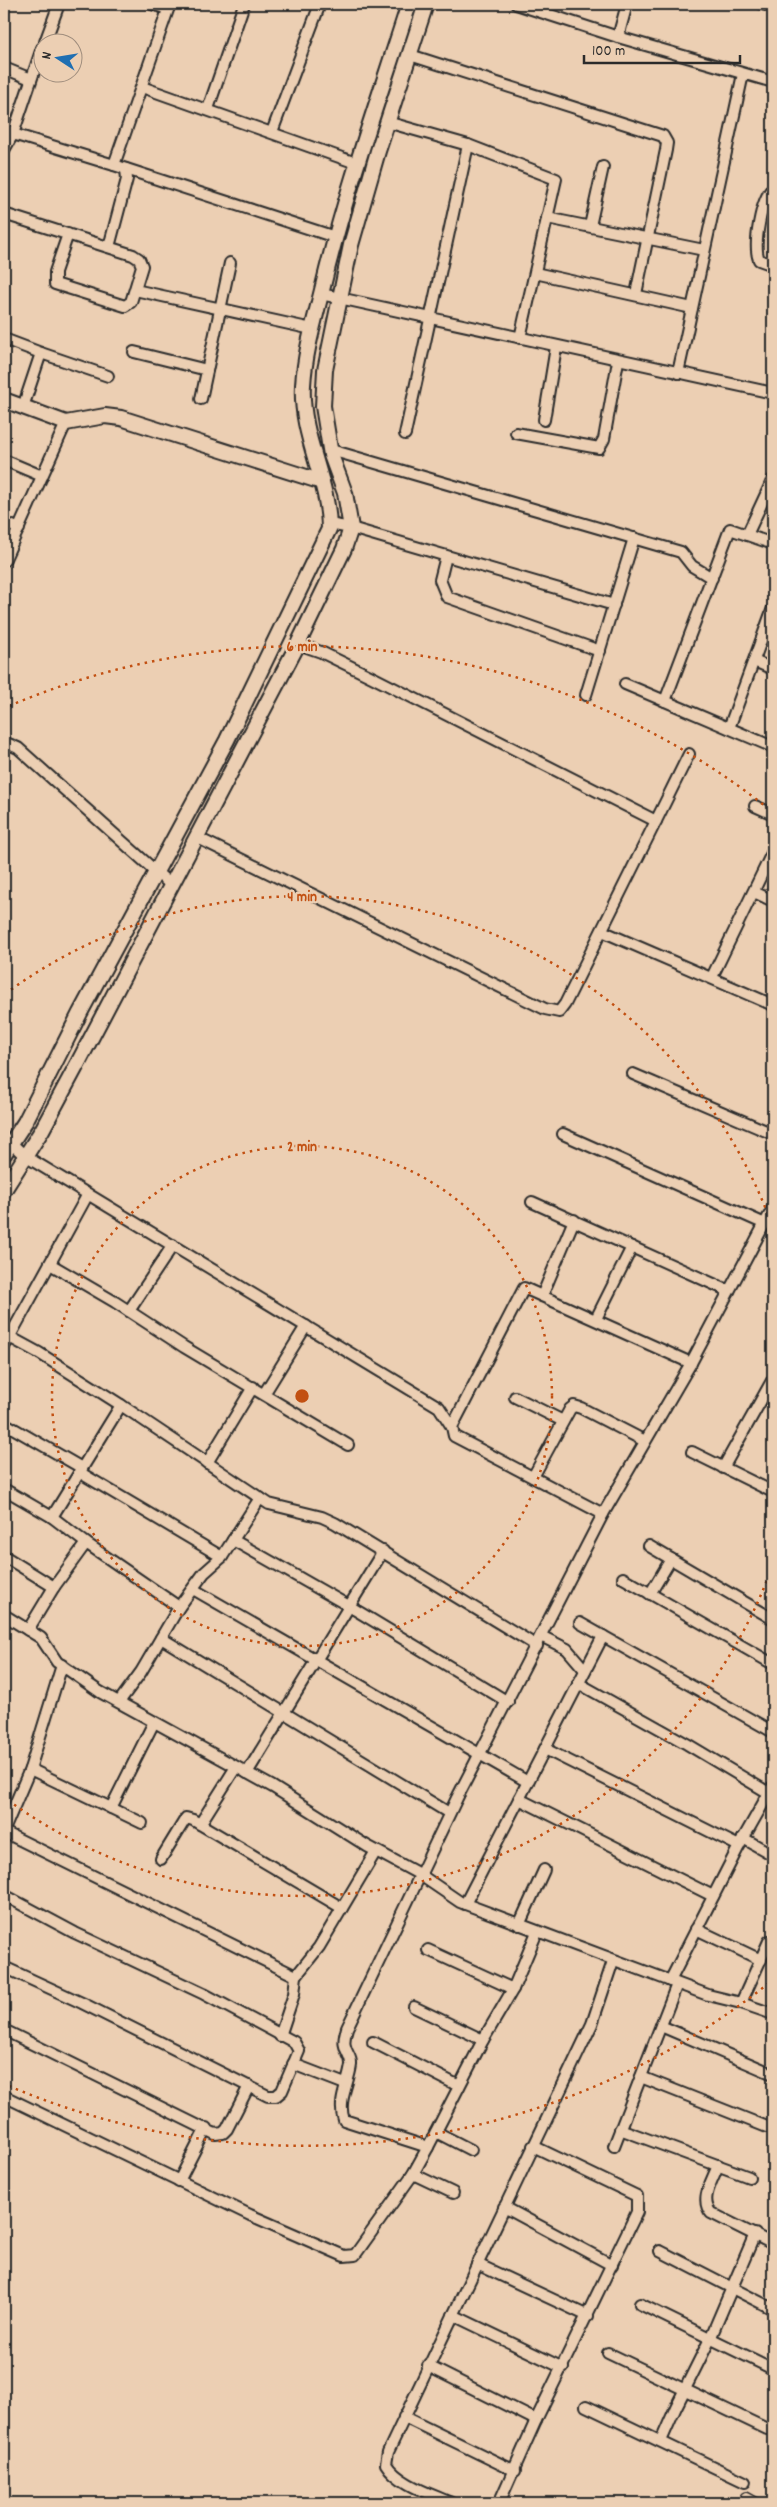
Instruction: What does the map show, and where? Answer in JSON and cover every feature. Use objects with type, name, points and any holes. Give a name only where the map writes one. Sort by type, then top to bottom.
[{"type":"street","points":[[49,32],[59,4]]},
{"type":"street","points":[[114,165],[169,6],[152,4]]},
{"type":"street","points":[[208,109],[244,4]]},
{"type":"street","points":[[272,132],[320,4]]},
{"type":"street","points":[[409,4],[356,163],[335,237],[312,330],[303,386],[304,422],[322,482],[329,529],[281,633],[207,778],[155,871],[25,1122],[7,1148],[26,1156],[439,1407],[452,1427],[454,1436],[603,1514]]},
{"type":"street","points":[[4,1190],[42,1130],[172,886],[298,644],[344,549],[351,528],[345,494],[330,450],[323,406],[326,370],[339,298],[352,245],[387,122],[426,4]]},
{"type":"street","points":[[516,4],[618,37],[773,82]]},
{"type":"street","points":[[618,37],[627,4]]},
{"type":"street","points":[[762,4],[773,7]]},
{"type":"street","points":[[410,55],[662,136],[667,143],[666,150],[646,238],[636,294]]},
{"type":"street","points":[[4,68],[31,79],[8,132],[4,150]]},
{"type":"street","points":[[678,372],[743,74]]},
{"type":"street","points":[[142,87],[356,163]]},
{"type":"street","points":[[387,122],[468,145],[556,179],[520,338]]},
{"type":"street","points":[[8,132],[335,237]]},
{"type":"street","points":[[405,434],[468,145]]},
{"type":"street","points":[[590,226],[604,167]]},
{"type":"street","points":[[109,247],[127,179],[126,169]]},
{"type":"street","points":[[773,188],[768,193],[758,228],[756,253],[760,260],[773,265]]},
{"type":"street","points":[[4,214],[68,234],[109,247],[133,255],[142,262],[142,266],[131,302],[125,306],[56,286],[54,278],[68,234]]},
{"type":"street","points":[[547,218],[704,250]]},
{"type":"street","points":[[201,399],[230,263]]},
{"type":"street","points":[[535,273],[692,308]]},
{"type":"street","points":[[135,290],[312,330]]},
{"type":"street","points":[[321,294],[773,394]]},
{"type":"street","points":[[4,339],[108,376]]},
{"type":"street","points":[[544,420],[556,347]]},
{"type":"street","points":[[134,352],[207,370]]},
{"type":"street","points":[[23,407],[42,353]]},
{"type":"street","points":[[516,433],[594,447],[602,446],[618,361]]},
{"type":"street","points":[[4,400],[66,422],[105,416],[121,418],[322,482]]},
{"type":"street","points":[[4,561],[66,422]]},
{"type":"street","points":[[330,450],[681,552],[692,566],[712,578]]},
{"type":"street","points":[[4,460],[42,476]]},
{"type":"street","points":[[747,535],[773,479]]},
{"type":"street","points":[[4,522],[19,529]]},
{"type":"street","points":[[329,524],[351,528],[614,605]]},
{"type":"street","points":[[665,701],[730,529],[773,544]]},
{"type":"street","points":[[586,695],[634,538]]},
{"type":"street","points":[[446,556],[440,580],[447,597],[600,651]]},
{"type":"street","points":[[729,728],[773,608]]},
{"type":"street","points":[[298,644],[374,678],[656,821]]},
{"type":"street","points":[[754,662],[773,669]]},
{"type":"street","points":[[625,684],[773,747]]},
{"type":"street","points":[[4,742],[18,748],[172,886]]},
{"type":"street","points":[[196,837],[536,1005],[553,1012],[559,1012],[565,1004],[690,754]]},
{"type":"street","points":[[755,806],[773,814]]},
{"type":"street","points":[[712,977],[773,851]]},
{"type":"street","points":[[754,892],[773,901]]},
{"type":"street","points":[[602,931],[773,1005]]},
{"type":"street","points":[[633,1074],[773,1134]]},
{"type":"street","points":[[563,1134],[765,1224]]},
{"type":"street","points":[[4,1347],[7,1336],[50,1264],[88,1194]]},
{"type":"street","points":[[532,1202],[729,1291]]},
{"type":"street","points":[[428,2148],[344,2120],[341,2113],[345,2084],[351,2064],[343,2041],[347,2028],[449,1813],[508,1702],[603,1514],[691,1363],[773,1208]]},
{"type":"street","points":[[542,1296],[574,1220]]},
{"type":"street","points":[[129,1311],[173,1245]]},
{"type":"street","points":[[596,1319],[632,1247]]},
{"type":"street","points":[[50,1264],[348,1445]]},
{"type":"street","points":[[452,1427],[524,1288],[691,1363]]},
{"type":"street","points":[[264,1394],[306,1326]]},
{"type":"street","points":[[7,1336],[39,1353],[121,1405],[269,1504],[290,1511],[322,1517],[539,1641],[567,1649],[585,1670]]},
{"type":"street","points":[[722,1468],[773,1379]]},
{"type":"street","points":[[207,1463],[252,1387]]},
{"type":"street","points":[[516,1397],[563,1421]]},
{"type":"street","points":[[52,1516],[121,1405]]},
{"type":"street","points":[[533,1477],[570,1409],[577,1406],[645,1441]]},
{"type":"street","points":[[4,1423],[222,1557]]},
{"type":"street","points":[[692,1452],[773,1492]]},
{"type":"street","points":[[4,1489],[52,1516],[86,1543],[179,1607]]},
{"type":"street","points":[[119,1702],[142,1672],[179,1607],[204,1573],[222,1557],[260,1498]]},
{"type":"street","points":[[233,1540],[349,1606],[508,1702]]},
{"type":"street","points":[[28,1630],[54,1587],[86,1543]]},
{"type":"street","points":[[649,1546],[773,1619]]},
{"type":"street","points":[[247,1773],[383,1551]]},
{"type":"street","points":[[4,1556],[54,1587]]},
{"type":"street","points":[[650,1594],[671,1559]]},
{"type":"street","points":[[624,1578],[773,1664]]},
{"type":"street","points":[[192,1589],[528,1782]]},
{"type":"street","points":[[4,1615],[41,1638],[57,1662],[100,1692],[247,1773],[376,1851],[420,1874],[465,1904],[673,1983],[773,2014]]},
{"type":"street","points":[[580,1623],[773,1732]]},
{"type":"street","points":[[465,1904],[603,1636]]},
{"type":"street","points":[[161,1638],[449,1813]]},
{"type":"street","points":[[62,1666],[30,1769],[4,1831],[296,1976]]},
{"type":"street","points":[[578,1683],[771,1790],[741,1842],[696,1929],[673,1983],[661,2026],[614,2146]]},
{"type":"street","points":[[111,1808],[154,1722]]},
{"type":"street","points":[[545,1749],[741,1842],[773,1855]]},
{"type":"street","points":[[200,1824],[236,1767]]},
{"type":"street","points":[[30,1769],[142,1824]]},
{"type":"street","points":[[519,1799],[713,1896]]},
{"type":"street","points":[[161,1860],[186,1818],[200,1824],[342,1908]]},
{"type":"street","points":[[280,2036],[294,1994],[296,1976],[319,1947],[376,1851]]},
{"type":"street","points":[[519,1925],[544,1870]]},
{"type":"street","points":[[4,1895],[75,1933],[204,1994],[298,2046],[300,2051],[282,2091],[276,2096],[268,2096],[82,2003],[4,1967]]},
{"type":"street","points":[[696,1929],[760,1960]]},
{"type":"street","points":[[4,2096],[250,2215],[349,2257],[355,2255],[361,2249],[413,2174],[483,2040],[513,1988],[537,1932]]},
{"type":"street","points":[[741,2003],[769,1941],[773,1943]]},
{"type":"street","points":[[428,1950],[513,1988]]},
{"type":"street","points":[[451,2503],[411,2484],[389,2469],[386,2464],[388,2452],[592,2024],[613,1961]]},
{"type":"street","points":[[414,2007],[483,2040]]},
{"type":"street","points":[[661,2026],[773,2074]]},
{"type":"street","points":[[4,2030],[215,2134],[223,2133],[249,2086]]},
{"type":"street","points":[[373,2042],[459,2086]]},
{"type":"street","points":[[293,2064],[345,2084]]},
{"type":"street","points":[[640,2077],[767,2127]]},
{"type":"street","points":[[178,2181],[206,2128]]},
{"type":"street","points":[[620,2128],[749,2177]]},
{"type":"street","points":[[436,2132],[471,2150]]},
{"type":"street","points":[[499,2503],[515,2471],[536,2420],[563,2368],[637,2212],[637,2196],[533,2146]]},
{"type":"street","points":[[718,2165],[705,2199],[708,2209],[711,2213],[773,2244]]},
{"type":"street","points":[[413,2174],[453,2193]]},
{"type":"street","points":[[504,2207],[612,2265]]},
{"type":"street","points":[[662,2442],[710,2339],[755,2234]]},
{"type":"street","points":[[660,2251],[773,2309]]},
{"type":"street","points":[[477,2264],[588,2316]]},
{"type":"street","points":[[640,2304],[773,2369]]},
{"type":"street","points":[[453,2315],[563,2368]]},
{"type":"street","points":[[608,2353],[767,2430]]},
{"type":"street","points":[[428,2366],[536,2420]]},
{"type":"street","points":[[586,2406],[744,2482]]},
{"type":"street","points":[[404,2417],[515,2471]]}]
